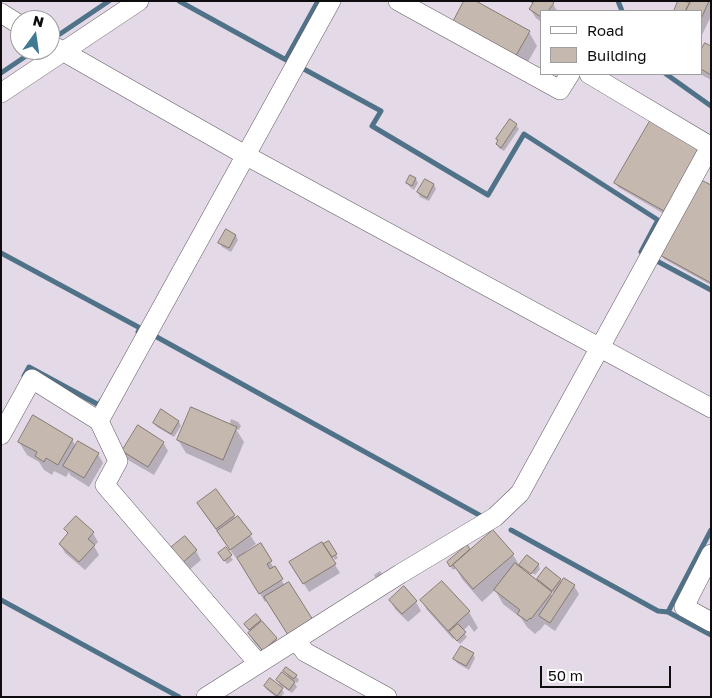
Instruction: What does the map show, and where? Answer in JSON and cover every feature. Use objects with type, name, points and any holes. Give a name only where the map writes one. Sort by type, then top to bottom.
[{"type":"street","points":[[60,46],[138,1]]},
{"type":"street","points":[[99,421],[331,1]]},
{"type":"street","points":[[398,1],[560,90],[569,75]]},
{"type":"street","points":[[60,50],[245,154],[711,408]]},
{"type":"street","points":[[1,93],[41,60]]},
{"type":"street","points":[[206,697],[400,574],[495,517],[520,493],[600,347],[704,172],[710,145],[591,75]]},
{"type":"street","points":[[1,435],[32,379],[99,421],[118,461],[104,485],[258,663]]},
{"type":"street","points":[[711,554],[684,607],[711,622]]},
{"type":"street","points":[[296,640],[305,652],[387,697]]},
{"type":"building","points":[[464,1],[476,1],[530,31],[514,59],[452,24]]},
{"type":"building","points":[[530,1],[552,1],[554,3],[549,10],[540,10],[540,16],[529,9],[533,3]]},
{"type":"building","points":[[678,1],[690,2],[686,10],[674,10]]},
{"type":"building","points":[[691,1],[709,1],[702,17],[702,10],[686,10]]},
{"type":"building","points":[[705,43],[711,46],[711,75],[702,70],[702,48]]},
{"type":"building","points":[[510,119],[517,124],[501,148],[496,144],[498,140],[496,139]]},
{"type":"building","points":[[650,121],[699,150],[664,211],[614,183]]},
{"type":"building","points":[[410,175],[416,178],[412,186],[406,183]]},
{"type":"building","points":[[425,179],[434,184],[427,198],[417,192]]},
{"type":"building","points":[[701,180],[711,185],[711,283],[660,255]]},
{"type":"building","points":[[226,229],[236,235],[229,248],[218,243]]},
{"type":"building","points":[[191,407],[237,427],[223,460],[177,440]]},
{"type":"building","points":[[161,409],[179,421],[171,434],[153,423]]},
{"type":"building","points":[[33,415],[73,439],[58,465],[46,458],[44,462],[35,456],[37,452],[18,442]]},
{"type":"building","points":[[138,425],[164,442],[148,467],[122,451]]},
{"type":"building","points":[[78,441],[99,453],[84,478],[63,466]]},
{"type":"building","points":[[216,489],[235,515],[216,529],[197,503]]},
{"type":"building","points":[[76,516],[94,532],[88,539],[95,545],[79,562],[59,544],[68,533],[64,529]]},
{"type":"building","points":[[238,516],[252,534],[230,550],[217,531]]},
{"type":"building","points":[[493,530],[514,554],[473,589],[453,565]]},
{"type":"building","points":[[185,536],[197,550],[181,564],[169,549]]},
{"type":"building","points":[[329,541],[337,554],[332,557],[323,544]]},
{"type":"building","points":[[322,542],[336,564],[303,584],[289,562]]},
{"type":"building","points":[[261,543],[272,561],[267,564],[270,569],[275,566],[283,579],[259,594],[237,558]]},
{"type":"building","points":[[467,545],[470,549],[450,567],[447,562]]},
{"type":"building","points":[[226,547],[232,555],[224,561],[218,553]]},
{"type":"building","points":[[527,555],[539,564],[531,574],[519,565]]},
{"type":"building","points":[[515,563],[552,592],[531,619],[527,621],[517,614],[520,610],[494,590]]},
{"type":"building","points":[[546,567],[561,579],[552,591],[537,579]]},
{"type":"building","points":[[564,578],[575,585],[550,623],[539,616]]},
{"type":"building","points":[[442,581],[470,611],[448,631],[420,600]]},
{"type":"building","points":[[289,582],[313,620],[288,635],[264,597]]},
{"type":"building","points":[[404,586],[417,601],[402,614],[389,600]]},
{"type":"building","points":[[256,614],[261,620],[249,630],[244,624]]},
{"type":"building","points":[[262,621],[277,638],[263,651],[248,633]]},
{"type":"building","points":[[458,624],[466,632],[457,641],[449,632]]},
{"type":"building","points":[[461,646],[474,653],[466,666],[453,659]]},
{"type":"building","points":[[286,667],[297,675],[294,679],[283,671]]},
{"type":"building","points":[[282,672],[295,682],[289,690],[276,680]]},
{"type":"building","points":[[270,678],[283,688],[277,696],[264,686]]},
{"type":"waterway","points":[[60,34],[109,1]]},
{"type":"waterway","points":[[179,1],[288,61]]},
{"type":"waterway","points":[[286,59],[318,1]]},
{"type":"waterway","points":[[618,1],[622,10]]},
{"type":"waterway","points":[[1,73],[20,60]]},
{"type":"waterway","points":[[302,68],[381,111],[372,126],[488,195],[524,134],[658,220],[641,252],[644,254]]},
{"type":"waterway","points":[[667,75],[711,106]]},
{"type":"waterway","points":[[1,253],[140,328],[138,332]]},
{"type":"waterway","points":[[655,260],[711,290]]},
{"type":"waterway","points":[[155,336],[481,516]]},
{"type":"waterway","points":[[24,376],[29,367],[99,405],[101,401]]},
{"type":"waterway","points":[[511,530],[658,611],[668,612]]},
{"type":"waterway","points":[[711,530],[668,612],[711,635]]},
{"type":"waterway","points":[[1,600],[179,697]]}]
